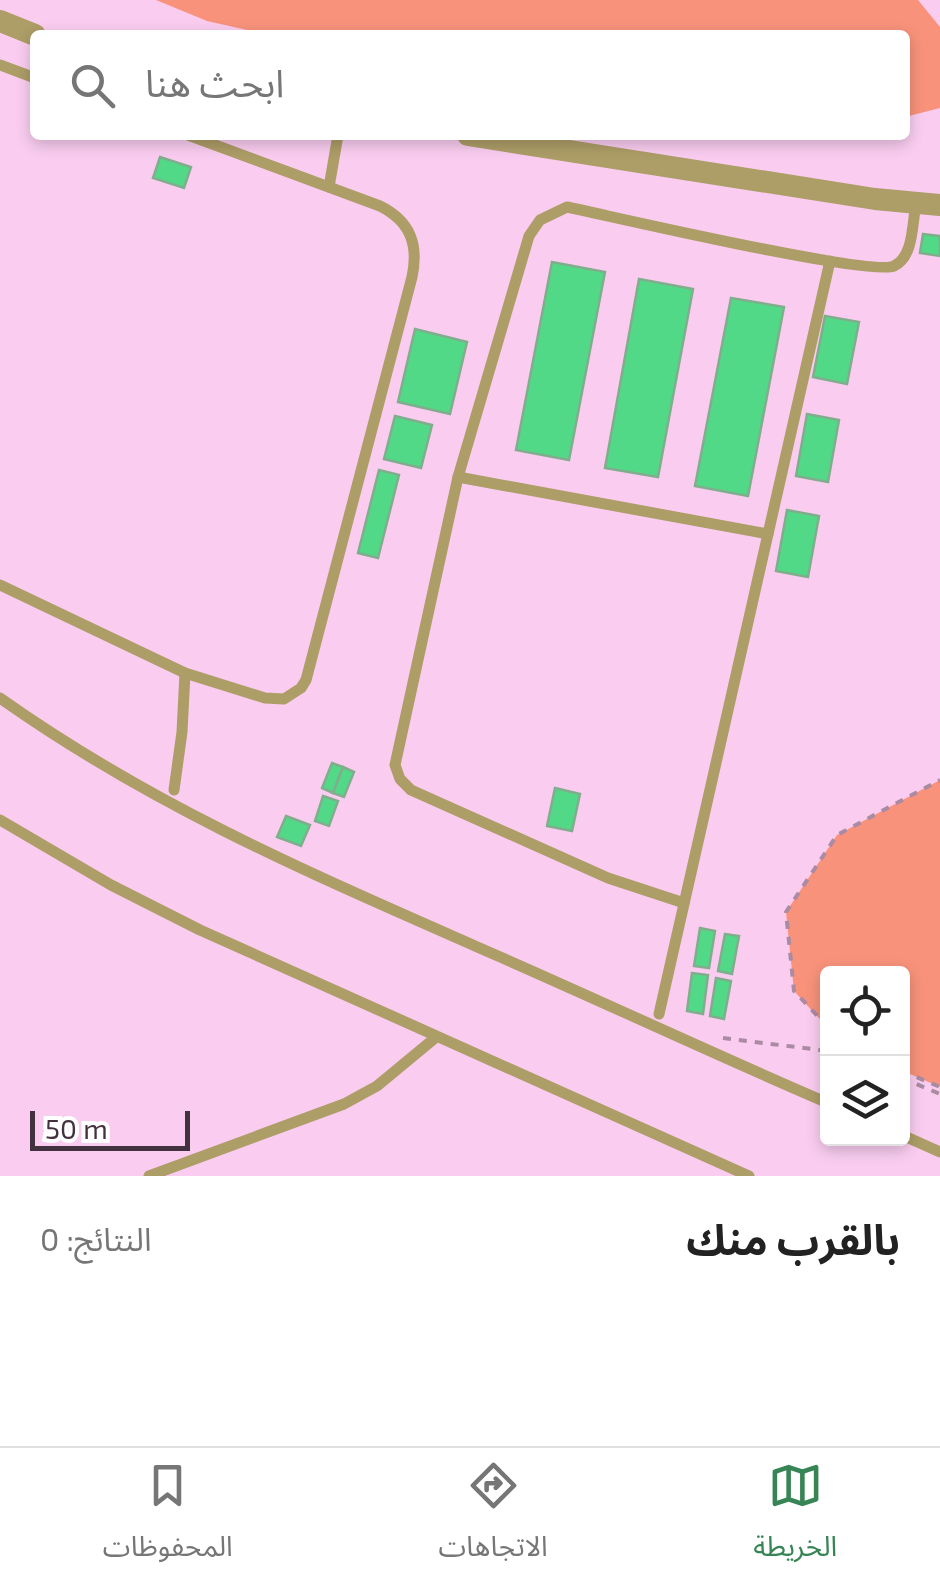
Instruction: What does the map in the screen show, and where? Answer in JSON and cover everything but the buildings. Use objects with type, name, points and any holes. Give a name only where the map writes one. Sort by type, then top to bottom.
[{"type":"street","points":[[0,21],[30,33]]},
{"type":"street","points":[[500,140],[940,206]]},
{"type":"lane","points":[[0,65],[30,76]]},
{"type":"lane","points":[[0,585],[185,673],[274,700],[293,695],[306,680],[415,262],[411,234],[393,212],[202,140]]},
{"type":"lane","points":[[329,187],[337,140]]},
{"type":"lane","points":[[684,903],[608,878],[411,790],[400,779],[395,757],[458,477],[529,236],[548,214],[568,208],[830,261],[886,268],[898,264],[909,248],[916,204]]},
{"type":"lane","points":[[658,1014],[830,261]]},
{"type":"lane","points":[[458,477],[768,534]]},
{"type":"lane","points":[[174,790],[185,673]]},
{"type":"lane","points":[[0,698],[83,753],[216,830],[820,1099]]},
{"type":"lane","points":[[0,820],[111,885],[200,930],[749,1176]]},
{"type":"lane","points":[[148,1176],[344,1104],[377,1086],[435,1038]]},
{"type":"lane","points":[[910,1139],[940,1152]]},
{"type":"path","points":[[820,1019],[794,991],[786,912],[837,835],[940,780]]},
{"type":"path","points":[[715,1036],[820,1050]]},
{"type":"path","points":[[910,1077],[940,1090]]},
{"type":"shaded area","points":[[156,0],[918,0],[940,27],[940,108],[910,116],[910,30],[248,30],[207,21]]},
{"type":"shaded area","points":[[940,780],[940,1087],[910,1074],[910,966],[820,966],[820,1019],[794,991],[786,912],[837,835]]}]
